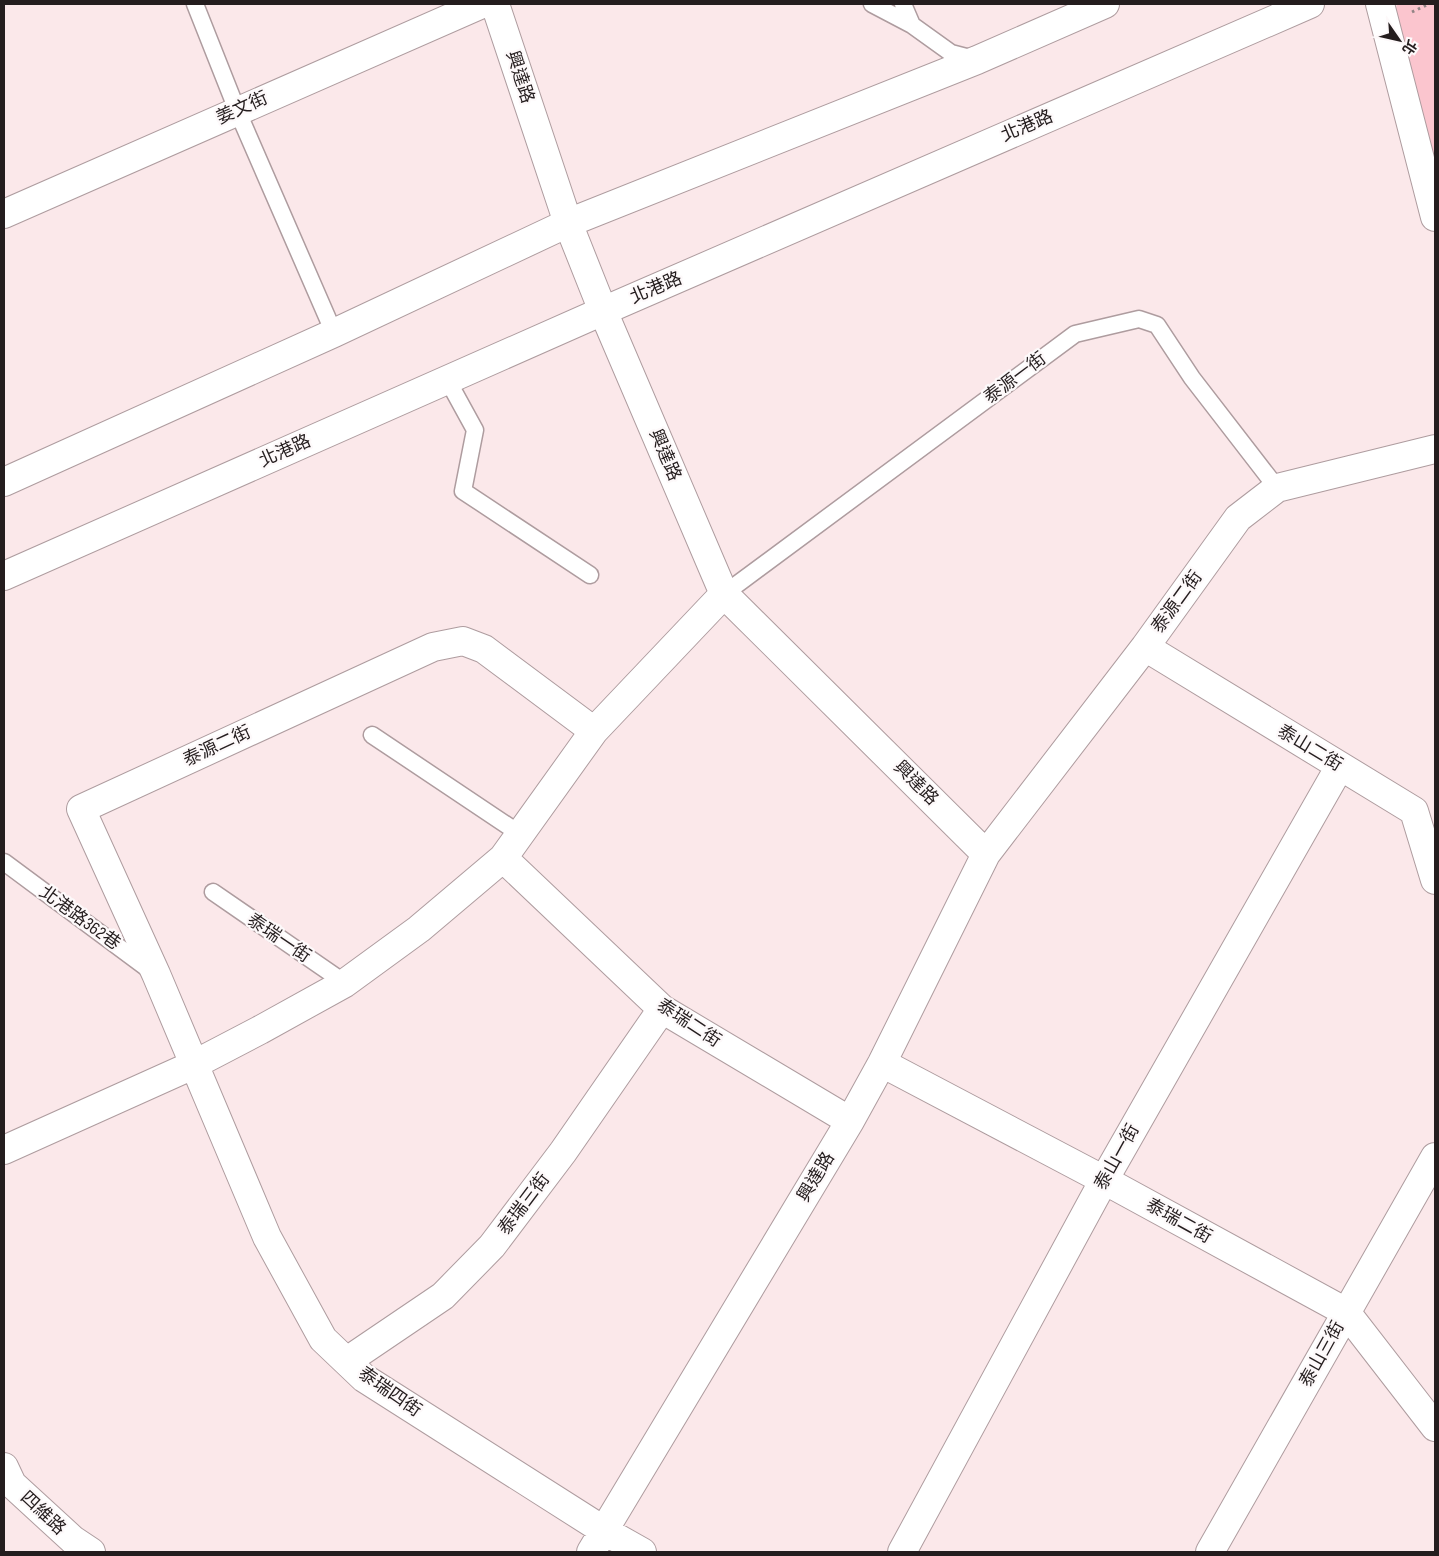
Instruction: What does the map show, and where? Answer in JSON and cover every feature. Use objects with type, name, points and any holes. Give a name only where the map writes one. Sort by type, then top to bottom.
[{"type":"street","name":"姜文街","points":[[4,214],[482,4]]},
{"type":"street","name":"興達路","points":[[495,4],[568,223],[724,594],[986,854],[882,1063],[850,1121],[597,1541]]},
{"type":"street","points":[[4,482],[334,333],[568,223],[977,60],[1105,4]]},
{"type":"street","name":"北港路","points":[[4,576],[603,310],[1310,4]]},
{"type":"street","points":[[1380,4],[1435,217]]},
{"type":"street","name":"泰源二街","points":[[986,854],[1145,647],[1238,518],[1276,488],[1435,450]]},
{"type":"street","points":[[4,1150],[193,1065],[260,1030],[345,983],[419,929],[504,858],[594,732],[724,594]]},
{"type":"street","name":"泰源二街","points":[[193,1065],[156,974],[81,809],[432,647],[463,641],[484,649],[594,732]]},
{"type":"street","name":"泰山二街","points":[[1145,647],[1414,812],[1435,880]]},
{"type":"street","name":"泰山一街","points":[[902,1552],[1104,1180],[1340,766]]},
{"type":"street","name":"泰瑞二街","points":[[504,858],[662,1009],[850,1121]]},
{"type":"street","name":"泰瑞三街","points":[[347,1361],[443,1296],[492,1246],[563,1152],[662,1009]]},
{"type":"street","name":"泰瑞二街","points":[[882,1063],[1104,1180],[1346,1312],[1435,1427]]},
{"type":"street","name":"泰瑞四街","points":[[193,1065],[267,1237],[323,1339],[364,1378],[597,1541],[642,1552]]},
{"type":"street","name":"泰山三街","points":[[1210,1552],[1435,1157]]},
{"type":"street","name":"四維路","points":[[6,1480],[76,1548]]},
{"type":"lane","points":[[195,4],[238,110],[334,333]]},
{"type":"lane","points":[[872,4],[912,26],[951,53],[977,60]]},
{"type":"lane","points":[[903,4],[912,26]]},
{"type":"lane","name":"泰源一街","points":[[724,594],[1075,334],[1123,322],[1139,319],[1157,325],[1192,378],[1276,488]]},
{"type":"lane","points":[[447,379],[475,430],[463,491],[590,575]]},
{"type":"lane","points":[[372,735],[520,834]]},
{"type":"lane","name":"北港路362巷","points":[[4,862],[156,974]]},
{"type":"lane","name":"泰瑞一街","points":[[213,892],[345,983]]},
{"type":"shaded area","points":[[1397,4],[1435,4],[1435,179],[1392,27]]}]
